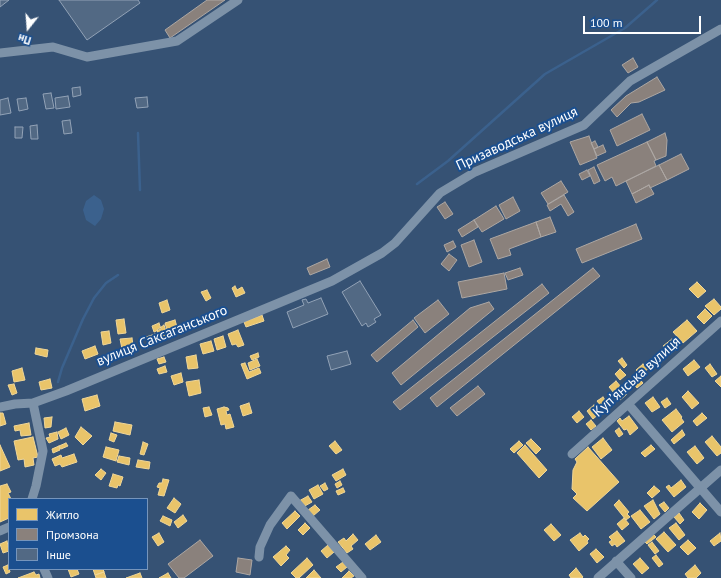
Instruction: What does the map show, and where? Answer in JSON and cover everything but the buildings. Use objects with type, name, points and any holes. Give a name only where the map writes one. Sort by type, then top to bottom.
[{"type":"street","points":[[0,53],[53,47],[87,57],[177,40],[238,0]]},
{"type":"street","name":"Призаводська вулиця","points":[[332,281],[382,253],[396,243],[440,193],[475,172],[584,126],[630,81],[721,29]]},
{"type":"street","name":"вулиця Саксаганського","points":[[0,407],[33,403],[74,388],[332,281]]},
{"type":"street","name":"Купʼянська вулиця","points":[[572,454],[721,321]]},
{"type":"street","points":[[32,498],[43,451],[33,403]]},
{"type":"street","points":[[629,404],[721,512]]},
{"type":"street","points":[[598,578],[721,470]]},
{"type":"street","points":[[259,557],[260,547],[270,525],[291,496],[362,578]]},
{"type":"street","points":[[616,561],[631,578]]},
{"type":"water","points":[[94,195],[101,200],[104,209],[101,219],[95,226],[86,220],[83,210],[86,201]]},
{"type":"waterway","points":[[417,184],[448,161],[545,74],[625,28],[657,0]]},
{"type":"waterway","points":[[138,133],[140,190]]},
{"type":"waterway","points":[[58,382],[62,368],[83,319],[94,298],[106,283],[118,275]]}]
